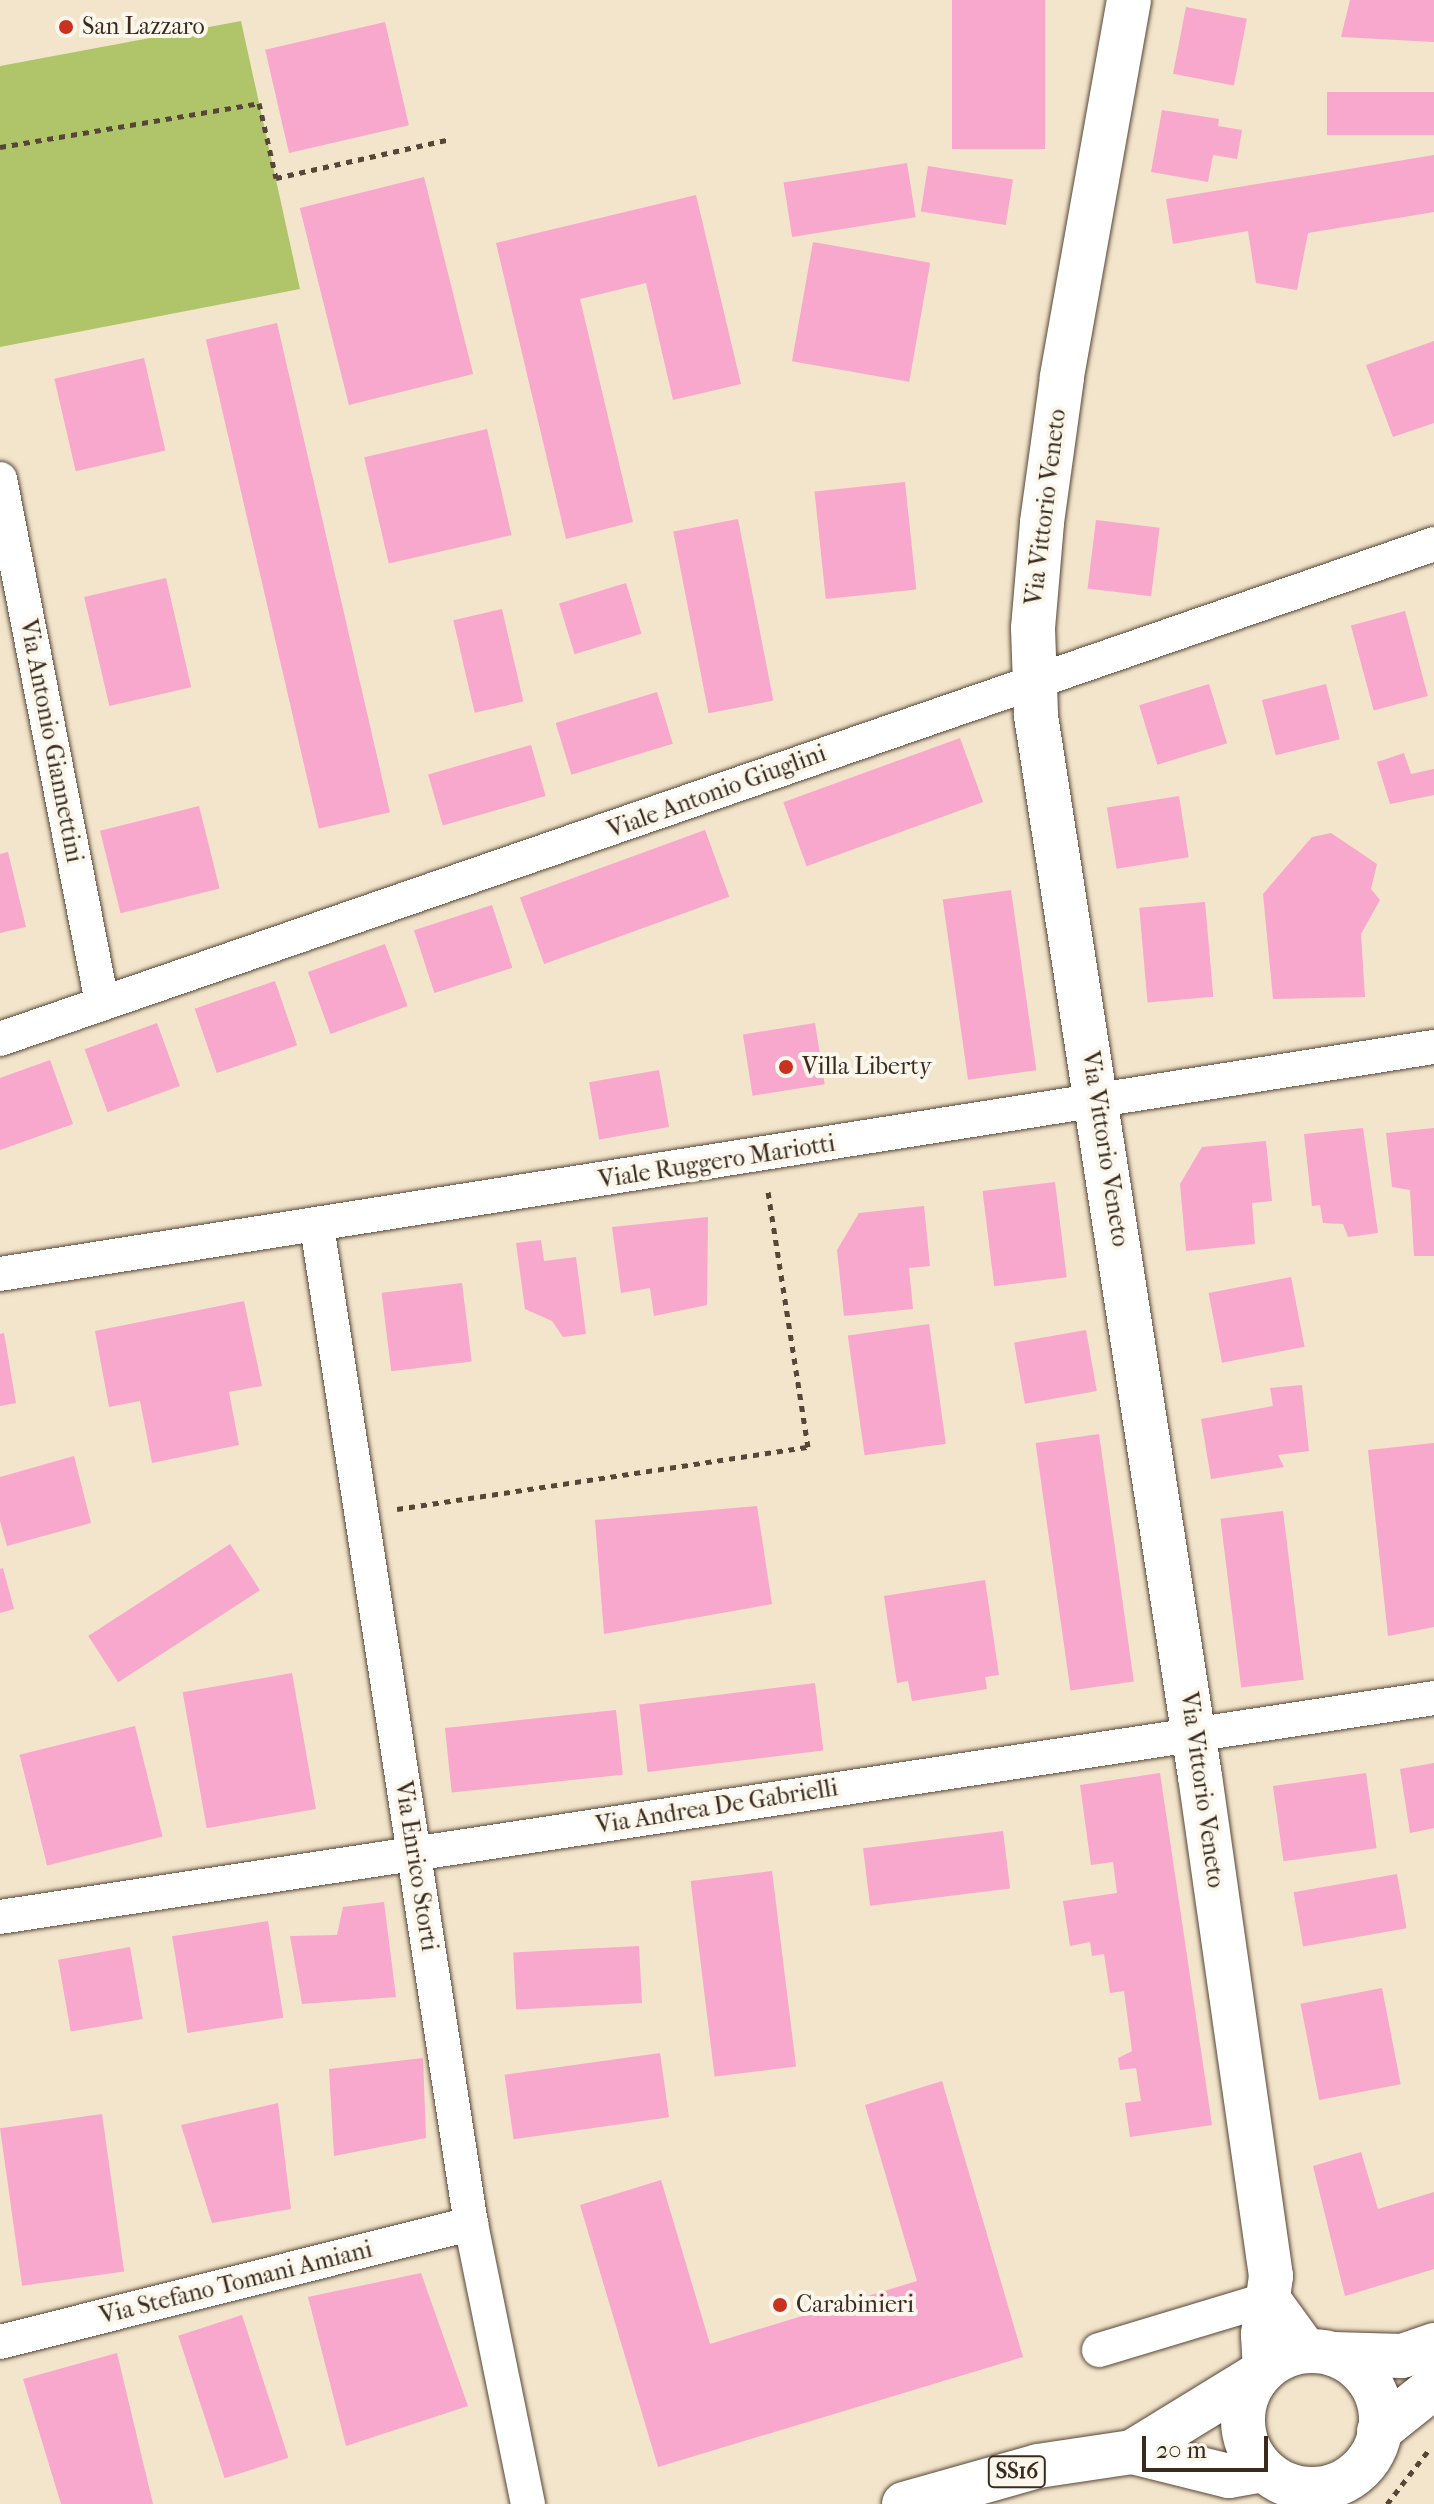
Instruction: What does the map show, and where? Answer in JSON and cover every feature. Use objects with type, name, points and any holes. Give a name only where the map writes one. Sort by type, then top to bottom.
[{"type":"street","name":"Via Vittorio Veneto","points":[[1129,0],[1062,378],[1034,613],[1034,679],[1194,1735],[1271,2276],[1263,2334],[1263,2371]]},
{"type":"street","name":"Via Antonio Giannettini","points":[[0,479],[102,1003]]},
{"type":"street","name":"Viale Antonio Giuglini","points":[[0,1039],[435,892],[1034,679],[1434,544]]},
{"type":"street","name":"Viale Ruggero Mariotti","points":[[0,1274],[1434,1047]]},
{"type":"street","name":"Via Enrico Storti","points":[[317,1226],[471,2224],[528,2504]]},
{"type":"street","name":"Via Andrea De Gabrielli","points":[[0,1917],[1434,1698]]},
{"type":"street","name":"Via Stefano Tomani Amiani","points":[[0,2342],[471,2224]]},
{"type":"street","points":[[1099,2350],[1268,2299],[1319,2352],[1365,2375],[1375,2393],[1379,2431]]},
{"type":"street","name":"SS16","points":[[1132,2452],[1263,2371],[1319,2352],[1402,2356],[1434,2345]]},
{"type":"street","points":[[1262,2470],[1243,2428],[1250,2389],[1263,2371]]},
{"type":"street","name":"SS16","points":[[904,2504],[1038,2466],[1132,2452],[1229,2476],[1262,2470],[1290,2485],[1330,2486],[1362,2466],[1379,2431],[1434,2387]]},
{"type":"path","points":[[0,147],[259,103],[276,178],[451,139]]},
{"type":"path","points":[[362,1514],[808,1447],[761,1155]]},
{"type":"path","points":[[1387,2504],[1434,2444]]},
{"type":"green space","points":[[241,21],[300,289],[0,347],[0,66]]},
{"type":"building","points":[[952,0],[1045,0],[1045,149],[952,149]]},
{"type":"building","points":[[1350,0],[1434,0],[1434,42],[1341,37]]},
{"type":"building","points":[[1186,7],[1247,19],[1234,86],[1173,74]]},
{"type":"building","points":[[385,22],[409,125],[289,153],[265,50]]},
{"type":"building","points":[[1327,92],[1434,92],[1434,135],[1327,135]]},
{"type":"building","points":[[1162,110],[1219,119],[1218,126],[1242,130],[1237,159],[1213,155],[1208,182],[1151,172]]},
{"type":"building","points":[[1434,155],[1434,212],[1308,233],[1297,290],[1256,283],[1248,231],[1173,244],[1166,199]]},
{"type":"building","points":[[907,163],[916,217],[792,237],[784,183]]},
{"type":"building","points":[[928,166],[1013,179],[1006,225],[921,211]]},
{"type":"building","points":[[424,177],[473,374],[349,405],[300,208]]},
{"type":"building","points":[[696,195],[741,384],[673,400],[646,283],[580,299],[633,522],[566,539],[496,243]]},
{"type":"building","points":[[813,242],[930,263],[909,382],[792,361]]},
{"type":"building","points":[[277,323],[390,812],[319,829],[206,339]]},
{"type":"building","points":[[1434,341],[1434,423],[1393,437],[1366,365]]},
{"type":"building","points":[[144,358],[165,451],[76,471],[54,379]]},
{"type":"building","points":[[487,429],[512,535],[389,564],[364,457]]},
{"type":"building","points":[[905,482],[916,589],[826,599],[814,492]]},
{"type":"building","points":[[738,519],[773,701],[709,713],[673,532]]},
{"type":"building","points":[[1096,520],[1160,528],[1151,596],[1088,588]]},
{"type":"building","points":[[166,578],[191,687],[109,706],[84,597]]},
{"type":"building","points":[[626,583],[641,634],[575,654],[559,603]]},
{"type":"building","points":[[502,609],[523,702],[475,713],[453,620]]},
{"type":"building","points":[[1405,611],[1428,696],[1374,710],[1351,625]]},
{"type":"building","points":[[1209,684],[1227,743],[1157,765],[1139,705]]},
{"type":"building","points":[[1326,684],[1340,739],[1276,755],[1262,700]]},
{"type":"building","points":[[657,692],[673,744],[571,775],[556,723]]},
{"type":"building","points":[[960,738],[983,802],[807,866],[783,802]]},
{"type":"building","points":[[531,745],[546,796],[443,825],[428,774]]},
{"type":"building","points":[[1404,753],[1411,774],[1434,769],[1434,795],[1390,804],[1377,762]]},
{"type":"building","points":[[1179,796],[1189,857],[1117,869],[1107,807]]},
{"type":"building","points":[[199,806],[220,888],[121,913],[100,831]]},
{"type":"building","points":[[705,830],[729,897],[544,964],[520,897]]},
{"type":"building","points":[[1331,833],[1377,864],[1371,889],[1380,900],[1361,934],[1365,997],[1273,999],[1263,894],[1312,837]]},
{"type":"building","points":[[8,852],[26,927],[0,933],[0,854]]},
{"type":"building","points":[[1011,890],[1036,1070],[968,1080],[943,900]]},
{"type":"building","points":[[1205,902],[1213,997],[1148,1002],[1139,908]]},
{"type":"building","points":[[492,905],[512,968],[434,993],[414,930]]},
{"type":"building","points":[[385,944],[408,1006],[331,1034],[308,972]]},
{"type":"building","points":[[275,981],[297,1045],[217,1073],[195,1009]]},
{"type":"building","points":[[157,1023],[180,1086],[108,1112],[85,1049]]},
{"type":"building","points":[[815,1023],[825,1084],[753,1096],[743,1034]]},
{"type":"building","points":[[50,1060],[73,1124],[0,1150],[0,1078]]},
{"type":"building","points":[[659,1070],[669,1127],[599,1139],[589,1082]]},
{"type":"building","points":[[1363,1128],[1378,1233],[1348,1237],[1343,1224],[1323,1223],[1320,1205],[1312,1206],[1304,1134]]},
{"type":"building","points":[[1434,1128],[1434,1256],[1414,1256],[1410,1190],[1392,1187],[1386,1133]]},
{"type":"building","points":[[1266,1141],[1272,1201],[1252,1203],[1255,1244],[1186,1251],[1180,1184],[1202,1147]]},
{"type":"building","points":[[1055,1182],[1067,1277],[994,1286],[983,1191]]},
{"type":"building","points":[[924,1206],[930,1266],[909,1268],[913,1309],[844,1316],[837,1250],[859,1213]]},
{"type":"building","points":[[708,1217],[707,1305],[654,1316],[650,1288],[621,1293],[612,1227]]},
{"type":"building","points":[[541,1240],[544,1261],[576,1257],[586,1334],[563,1337],[552,1321],[525,1309],[516,1243]]},
{"type":"building","points":[[1291,1277],[1305,1347],[1222,1363],[1209,1293]]},
{"type":"building","points":[[462,1283],[472,1361],[391,1371],[382,1293]]},
{"type":"building","points":[[244,1301],[262,1386],[229,1392],[239,1445],[152,1463],[140,1401],[109,1407],[95,1331]]},
{"type":"building","points":[[929,1324],[946,1444],[865,1455],[848,1335]]},
{"type":"building","points":[[1086,1330],[1097,1391],[1025,1404],[1014,1343]]},
{"type":"building","points":[[4,1333],[16,1403],[0,1406],[0,1334]]},
{"type":"building","points":[[1302,1385],[1309,1451],[1278,1455],[1284,1467],[1211,1479],[1201,1419],[1273,1406],[1270,1388]]},
{"type":"building","points":[[1099,1434],[1134,1682],[1070,1690],[1036,1443]]},
{"type":"building","points":[[1434,1443],[1434,1627],[1388,1636],[1368,1450]]},
{"type":"building","points":[[74,1456],[91,1523],[7,1546],[0,1521],[0,1477]]},
{"type":"building","points":[[757,1506],[772,1604],[604,1634],[595,1520]]},
{"type":"building","points":[[1283,1511],[1304,1680],[1241,1687],[1220,1519]]},
{"type":"building","points":[[230,1544],[260,1590],[118,1682],[88,1636]]},
{"type":"building","points":[[3,1568],[14,1609],[0,1613],[0,1569]]},
{"type":"building","points":[[985,1580],[999,1675],[985,1677],[987,1689],[912,1701],[908,1681],[897,1683],[884,1596]]},
{"type":"building","points":[[292,1673],[316,1809],[207,1828],[183,1692]]},
{"type":"building","points":[[815,1683],[823,1750],[648,1772],[639,1705]]},
{"type":"building","points":[[616,1710],[623,1775],[452,1793],[445,1728]]},
{"type":"building","points":[[135,1726],[163,1837],[47,1865],[20,1755]]},
{"type":"building","points":[[1434,1763],[1434,1828],[1410,1833],[1400,1769]]},
{"type":"building","points":[[1160,1773],[1212,2125],[1130,2137],[1125,2103],[1141,2101],[1136,2068],[1120,2070],[1118,2058],[1132,2051],[1124,1991],[1110,1993],[1104,1954],[1092,1956],[1090,1942],[1070,1946],[1063,1901],[1117,1893],[1113,1862],[1091,1865],[1080,1785]]},
{"type":"building","points":[[1366,1773],[1377,1848],[1283,1861],[1273,1786]]},
{"type":"building","points":[[1003,1831],[1010,1889],[870,1906],[863,1848]]},
{"type":"building","points":[[772,1871],[796,2067],[715,2077],[691,1881]]},
{"type":"building","points":[[1397,1874],[1407,1928],[1303,1946],[1294,1892]]},
{"type":"building","points":[[384,1902],[396,1997],[302,2004],[290,1936],[337,1935],[343,1907]]},
{"type":"building","points":[[268,1921],[283,2018],[188,2033],[172,1936]]},
{"type":"building","points":[[639,1946],[642,2003],[516,2010],[513,1953]]},
{"type":"building","points":[[130,1947],[143,2019],[71,2032],[58,1960]]},
{"type":"building","points":[[1382,1988],[1401,2084],[1319,2100],[1301,2004]]},
{"type":"building","points":[[660,2053],[669,2117],[514,2139],[505,2075]]},
{"type":"building","points":[[423,2058],[426,2138],[334,2156],[329,2069]]},
{"type":"building","points":[[942,2081],[1023,2357],[658,2467],[580,2205],[661,2180],[710,2344],[917,2281],[865,2105]]},
{"type":"building","points":[[278,2103],[291,2209],[212,2223],[181,2125]]},
{"type":"building","points":[[102,2114],[124,2271],[22,2286],[0,2128]]},
{"type":"building","points":[[1361,2152],[1378,2209],[1434,2192],[1434,2269],[1345,2296],[1313,2166]]},
{"type":"building","points":[[421,2273],[468,2406],[346,2446],[308,2297]]},
{"type":"building","points":[[242,2315],[288,2458],[225,2478],[178,2336]]},
{"type":"building","points":[[117,2353],[153,2504],[61,2504],[23,2379]]},
{"type":"place","name":"San Lazzaro","points":[[66,27]]},
{"type":"place","name":"Villa Liberty","points":[[786,1067]]},
{"type":"place","name":"Carabinieri","points":[[780,2305]]}]
